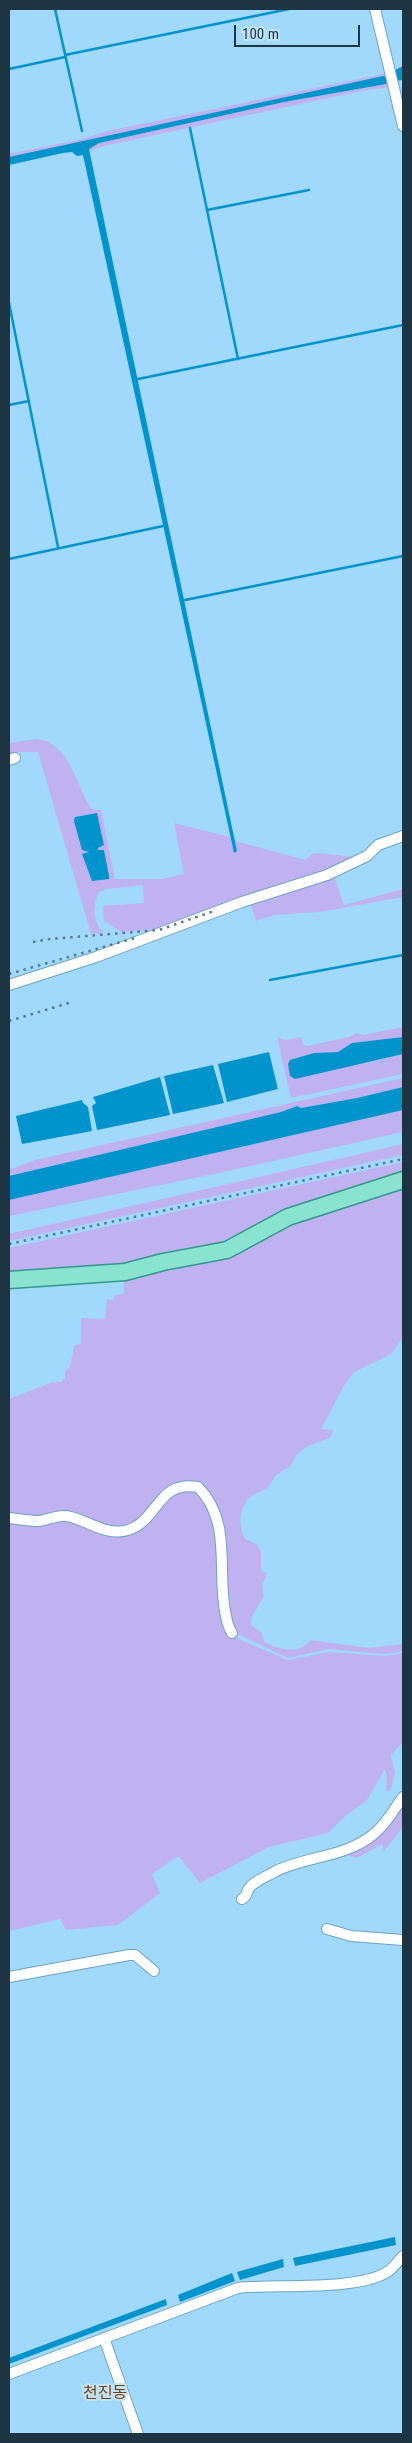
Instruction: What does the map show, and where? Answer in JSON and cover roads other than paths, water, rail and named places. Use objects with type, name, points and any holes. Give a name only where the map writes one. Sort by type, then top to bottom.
[{"type":"main road","points":[[9,1280],[124,1272],[163,1262],[206,1256],[242,1244],[271,1225],[288,1217],[403,1180]]},
{"type":"street","points":[[375,9],[403,126]]},
{"type":"street","points":[[9,985],[96,957],[242,902],[327,875],[367,856],[378,845],[403,836]]},
{"type":"street","points":[[9,1518],[40,1521],[63,1516],[96,1528],[118,1532],[133,1528],[142,1522],[168,1492],[181,1486],[198,1487],[209,1502],[221,1530],[222,1589],[227,1622],[232,1633]]},
{"type":"street","points":[[242,1900],[246,1897],[250,1887],[276,1871],[302,1860],[344,1850],[365,1840],[380,1828],[403,1797]]},
{"type":"street","points":[[327,1929],[351,1936],[403,1940]]},
{"type":"street","points":[[9,1977],[129,1955],[135,1955],[154,1971]]},
{"type":"street","points":[[9,2374],[238,2288],[264,2285],[331,2285],[373,2279],[388,2272],[403,2256]]},
{"type":"street","points":[[104,2338],[138,2434]]},
{"type":"water","points":[[403,66],[403,80],[394,81],[393,71]]},
{"type":"water","points":[[383,76],[388,78],[386,84],[284,102],[99,143],[89,149],[237,851],[234,853],[83,155],[77,156],[72,152],[63,153],[9,165],[9,157]]},
{"type":"water","points":[[97,813],[104,845],[98,848],[98,850],[104,850],[109,879],[92,881],[82,854],[89,852],[82,850],[74,821],[75,817]]},
{"type":"water","points":[[403,1037],[403,1054],[295,1079],[290,1076],[288,1064],[290,1060],[314,1053],[338,1052],[352,1043]]},
{"type":"water","points":[[269,1052],[278,1089],[227,1102],[218,1064]]},
{"type":"water","points":[[213,1065],[224,1103],[173,1114],[164,1076]]},
{"type":"water","points":[[160,1077],[170,1115],[97,1130],[92,1106],[96,1103],[93,1097]]},
{"type":"water","points":[[403,1087],[403,1110],[9,1200],[9,1176],[281,1112],[297,1106],[301,1108],[357,1098]]},
{"type":"water","points":[[82,1100],[88,1107],[92,1131],[22,1144],[16,1116]]},
{"type":"water","points":[[395,2237],[396,2245],[295,2266],[293,2258]]},
{"type":"water","points":[[283,2259],[284,2267],[240,2280],[237,2272]]},
{"type":"water","points":[[232,2273],[235,2281],[180,2302],[178,2295]]},
{"type":"water","points":[[166,2299],[167,2305],[9,2364],[9,2358]]},
{"type":"waterway","points":[[55,9],[82,131]]},
{"type":"waterway","points":[[65,55],[289,9]]},
{"type":"waterway","points":[[9,69],[65,57]]},
{"type":"waterway","points":[[190,128],[238,359]]},
{"type":"waterway","points":[[207,210],[309,190]]},
{"type":"waterway","points":[[9,303],[58,547]]},
{"type":"waterway","points":[[138,379],[403,325]]},
{"type":"waterway","points":[[9,405],[29,401]]},
{"type":"waterway","points":[[9,559],[163,526]]},
{"type":"waterway","points":[[185,600],[403,556]]},
{"type":"waterway","points":[[270,980],[403,955]]},
{"type":"railway","points":[[33,942],[159,930],[214,911]]},
{"type":"railway","points":[[9,974],[135,938]]},
{"type":"railway","points":[[9,1021],[72,1002]]},
{"type":"railway","points":[[9,1244],[403,1159]]},
{"type":"district","name":"천진동","points":[[105,2394]]}]
